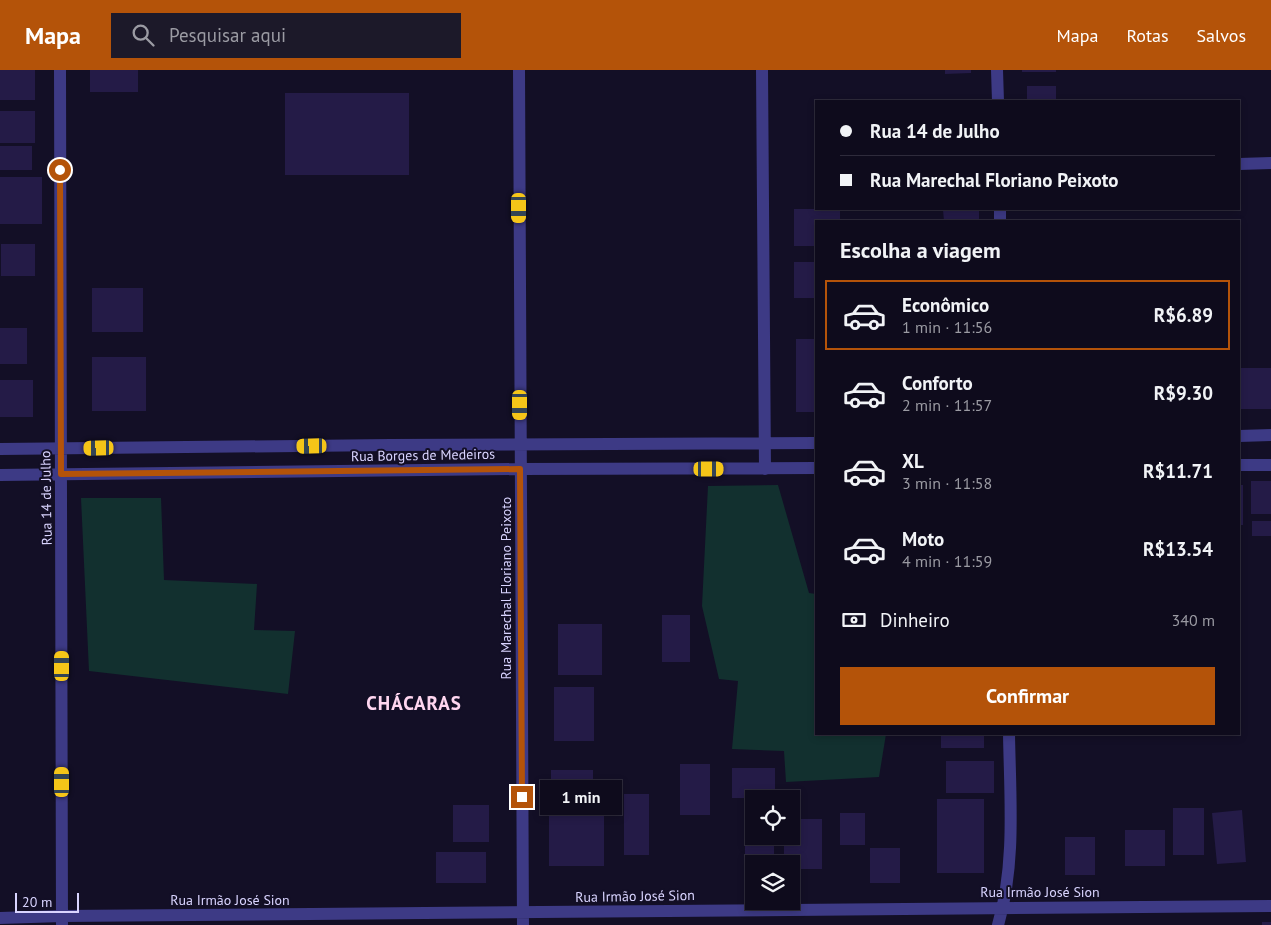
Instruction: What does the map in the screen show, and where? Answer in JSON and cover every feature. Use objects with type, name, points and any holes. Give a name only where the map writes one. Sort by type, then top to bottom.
[{"type":"street","name":"Rua 14 de Julho","points":[[60,70],[62,921]]},
{"type":"street","name":"Rua Marechal Floriano Peixoto","points":[[518,70],[523,919]]},
{"type":"street","points":[[762,70],[765,469]]},
{"type":"street","points":[[997,70],[998,100]]},
{"type":"street","points":[[1240,164],[1271,163]]},
{"type":"street","points":[[1240,436],[1271,435]]},
{"type":"street","name":"Rua Borges de Medeiros","points":[[0,449],[815,443]]},
{"type":"street","points":[[1240,465],[1271,465]]},
{"type":"street","name":"Rua Borges de Medeiros","points":[[0,475],[520,469],[815,468]]},
{"type":"street","points":[[998,925],[1003,908],[1010,838],[1009,735]]},
{"type":"street","name":"Rua Irmão José Sion","points":[[0,918],[62,921],[523,919],[1003,908],[1271,906]]},
{"type":"green space","points":[[778,485],[809,593],[815,594],[815,735],[886,735],[879,777],[786,782],[784,751],[732,749],[738,681],[719,679],[702,606],[708,486]]},
{"type":"green space","points":[[81,498],[161,498],[164,580],[257,584],[254,630],[295,631],[288,694],[89,671]]},
{"type":"building","points":[[0,70],[35,70],[35,100],[0,100]]},
{"type":"building","points":[[90,70],[138,70],[138,92],[90,92]]},
{"type":"building","points":[[945,70],[971,70],[971,73],[945,74]]},
{"type":"building","points":[[1022,70],[1056,70],[1056,72],[1022,72]]},
{"type":"building","points":[[1027,86],[1056,86],[1056,100],[1027,100]]},
{"type":"building","points":[[285,93],[409,93],[409,175],[285,175]]},
{"type":"building","points":[[0,111],[35,111],[35,143],[0,143]]},
{"type":"building","points":[[0,146],[32,146],[32,170],[0,170]]},
{"type":"building","points":[[0,177],[42,177],[42,224],[0,224]]},
{"type":"building","points":[[794,209],[840,210],[840,220],[815,220],[815,246],[794,246]]},
{"type":"building","points":[[943,210],[979,210],[979,220],[944,220]]},
{"type":"building","points":[[1,244],[35,244],[35,276],[1,276]]},
{"type":"building","points":[[794,262],[815,262],[815,298],[794,298]]},
{"type":"building","points":[[92,288],[143,288],[143,332],[92,332]]},
{"type":"building","points":[[0,328],[27,328],[27,364],[0,364]]},
{"type":"building","points":[[796,339],[815,339],[815,412],[796,412]]},
{"type":"building","points":[[92,357],[146,357],[146,411],[92,411]]},
{"type":"building","points":[[1240,368],[1271,368],[1271,409],[1240,409]]},
{"type":"building","points":[[0,380],[33,380],[33,417],[0,417]]},
{"type":"building","points":[[1251,481],[1271,481],[1271,514],[1251,514]]},
{"type":"building","points":[[1240,485],[1243,485],[1243,525],[1240,525]]},
{"type":"building","points":[[1252,521],[1271,521],[1271,536],[1252,536]]},
{"type":"building","points":[[662,615],[690,615],[690,662],[662,662]]},
{"type":"building","points":[[558,624],[602,624],[602,675],[558,675]]},
{"type":"building","points":[[554,687],[594,687],[594,741],[554,741]]},
{"type":"building","points":[[941,735],[984,735],[984,748],[941,748]]},
{"type":"building","points":[[946,761],[994,761],[994,793],[946,793]]},
{"type":"building","points":[[680,764],[710,764],[710,815],[680,815]]},
{"type":"building","points":[[732,768],[775,768],[775,790],[745,790],[745,798],[732,798]]},
{"type":"building","points":[[551,770],[593,770],[593,796],[551,796]]},
{"type":"building","points":[[624,794],[649,794],[649,855],[624,855]]},
{"type":"building","points":[[937,799],[984,799],[984,873],[937,873]]},
{"type":"building","points":[[453,805],[489,805],[489,842],[453,842]]},
{"type":"building","points":[[1173,808],[1204,808],[1204,855],[1173,855]]},
{"type":"building","points":[[1242,810],[1246,862],[1217,864],[1212,813]]},
{"type":"building","points":[[549,812],[604,812],[604,866],[549,866]]},
{"type":"building","points":[[840,813],[865,813],[865,845],[840,845]]},
{"type":"building","points":[[800,819],[822,819],[822,869],[800,869],[800,855],[784,855],[784,845],[800,845]]},
{"type":"building","points":[[1125,830],[1165,830],[1165,866],[1125,866]]},
{"type":"building","points":[[1065,837],[1095,837],[1095,875],[1065,875]]},
{"type":"building","points":[[745,845],[774,845],[774,855],[745,855]]},
{"type":"building","points":[[870,848],[900,848],[900,883],[870,883]]},
{"type":"building","points":[[436,852],[486,852],[486,883],[436,883]]},
{"type":"building","points":[[1262,922],[1271,922],[1271,925],[1262,925]]},
{"type":"district","name":"CHÁCARAS","points":[[414,703]]},
{"type":"route","points":[[60,170],[61,474],[520,469],[522,797]]}]
